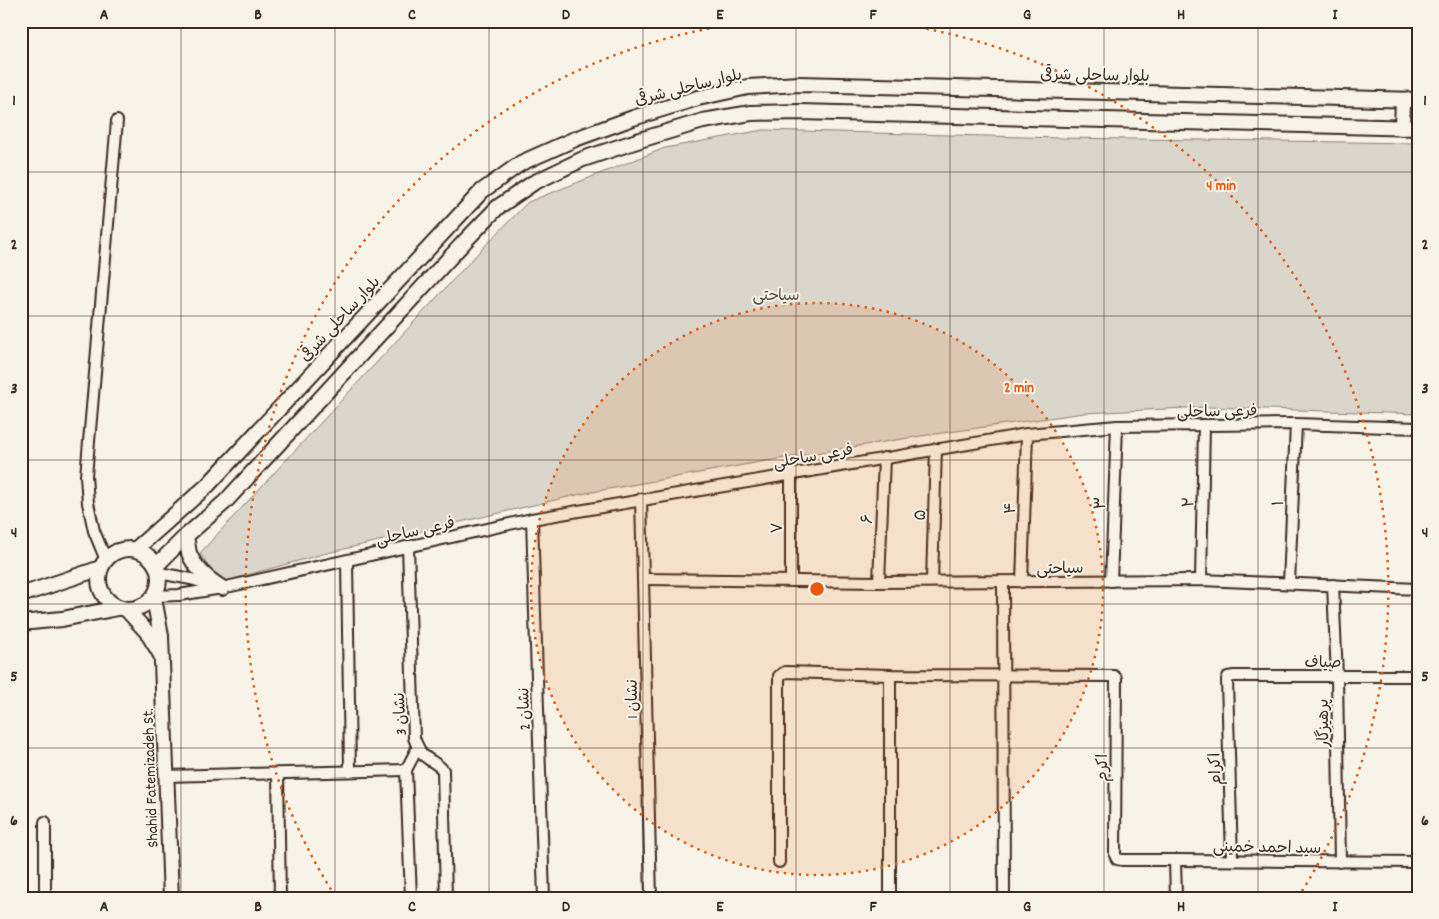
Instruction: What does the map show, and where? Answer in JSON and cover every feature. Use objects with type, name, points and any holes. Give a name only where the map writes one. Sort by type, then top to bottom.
[{"type":"main road","name":"بلوار ساحلی شرقی","points":[[136,549],[208,485],[482,191],[520,163],[575,139],[633,118],[698,98],[748,87],[799,84],[1418,100]]},
{"type":"main road","points":[[1402,128],[1404,100]]},
{"type":"main road","points":[[158,569],[186,536],[225,502],[498,207],[533,183],[583,159],[703,121],[751,113],[799,112],[1418,128]]},
{"type":"main road","points":[[186,536],[190,553],[197,566],[207,578],[222,588]]},
{"type":"main road","points":[[21,623],[62,619],[122,609],[137,609],[146,605],[154,597],[158,589],[160,581],[158,569],[152,558],[136,549],[114,552],[103,564],[99,578],[100,588],[110,603],[122,609],[147,632],[162,658]]},
{"type":"main road","points":[[21,595],[103,564]]},
{"type":"main road","name":"Shahid Fatemizadeh St.","points":[[154,597],[161,636],[170,898]]},
{"type":"street","points":[[103,564],[88,503],[86,476],[117,121]]},
{"type":"street","name":"فرعی ساحلی","points":[[154,597],[222,588],[532,519],[1027,434],[1117,426],[1296,424],[1418,428]]},
{"type":"street","name":"۱","points":[[1288,583],[1296,424]]},
{"type":"street","name":"۲","points":[[1201,580],[1204,425]]},
{"type":"street","name":"۳","points":[[1111,581],[1117,426]]},
{"type":"street","name":"۴","points":[[1022,582],[1027,434]]},
{"type":"street","name":"۵","points":[[932,581],[936,449]]},
{"type":"street","name":"۶","points":[[878,582],[884,458]]},
{"type":"street","name":"۷","points":[[791,474],[791,581]]},
{"type":"street","name":"نشان 1","points":[[641,499],[651,898]]},
{"type":"street","name":"نشان 2","points":[[532,519],[544,898]]},
{"type":"street","name":"نشان 3","points":[[408,546],[414,738],[422,754],[443,770],[446,898]]},
{"type":"street","points":[[347,561],[350,771]]},
{"type":"street","name":"فرعی ساحلی","points":[[158,569],[222,588]]},
{"type":"street","name":"سیاحتی","points":[[643,579],[878,582],[1201,580],[1418,589]]},
{"type":"street","points":[[1003,582],[1004,898]]},
{"type":"street","name":"پرهیزگار","points":[[1333,585],[1337,676],[1340,862]]},
{"type":"street","points":[[779,862],[779,676],[785,672],[890,675],[1004,675]]},
{"type":"street","points":[[890,675],[890,898]]},
{"type":"street","name":"اکرم","points":[[1004,675],[1110,675],[1116,678],[1115,855],[1117,859]]},
{"type":"street","name":"صیاف","points":[[1228,678],[1234,676],[1418,676]]},
{"type":"street","name":"اکرام","points":[[1228,678],[1232,860]]},
{"type":"street","points":[[411,898],[406,770],[418,747]]},
{"type":"street","points":[[166,776],[406,770]]},
{"type":"street","points":[[278,774],[280,898]]},
{"type":"street","points":[[44,898],[45,822]]},
{"type":"street","name":"سید احمد خمینی","points":[[1117,859],[1418,862]]},
{"type":"street","points":[[1175,860],[1176,898]]},
{"type":"green space","name":"سیاحتی","points":[[763,130],[1061,138],[1418,143],[1418,414],[1207,407],[1084,413],[921,436],[581,494],[327,553],[218,583],[200,553],[478,253],[528,202],[665,148]]}]
